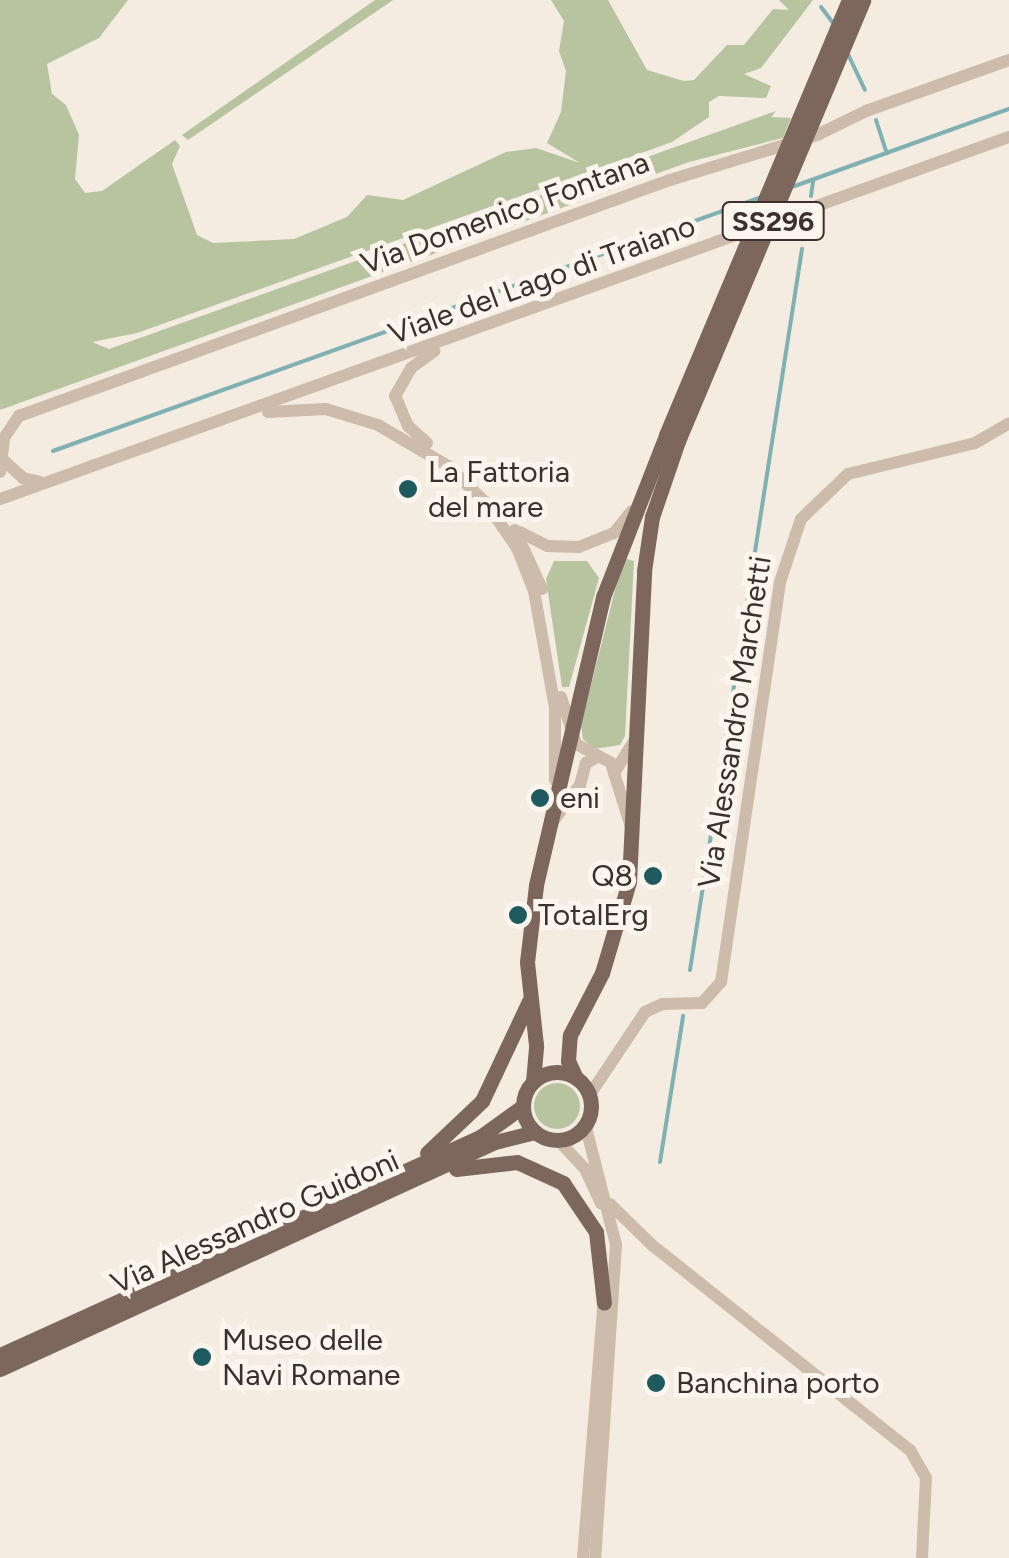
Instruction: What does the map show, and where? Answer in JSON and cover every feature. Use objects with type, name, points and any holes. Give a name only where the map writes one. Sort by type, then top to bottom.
[{"type":"main road","name":"SS296","points":[[637,734],[647,544],[672,438],[849,0]]},
{"type":"main road","name":"SS296","points":[[572,730],[603,597],[640,495],[672,438],[863,0]]},
{"type":"main road","points":[[572,730],[528,937],[532,1082],[523,1106],[536,1132],[558,1140],[585,1124],[590,1096],[568,1061],[570,1034],[617,932],[634,840],[637,734]]},
{"type":"main road","points":[[381,1187],[472,1114],[531,996]]},
{"type":"main road","points":[[532,1082],[554,1072],[576,1078]]},
{"type":"main road","name":"Via Alessandro Guidoni","points":[[0,1369],[381,1187],[490,1132],[523,1106]]},
{"type":"main road","name":"Via Alessandro Guidoni","points":[[0,1356],[381,1187],[495,1142],[536,1132]]},
{"type":"main road","points":[[381,1187],[475,1162],[518,1162],[543,1170],[577,1198],[596,1232],[604,1304]]},
{"type":"street","name":"Via Domenico Fontana","points":[[1,465],[4,438],[19,416],[670,180],[817,136],[866,111],[1009,60]]},
{"type":"street","name":"Viale del Lago di Traiano","points":[[0,499],[1009,137]]},
{"type":"street","points":[[367,421],[384,414],[411,368],[462,336]]},
{"type":"street","points":[[395,396],[416,434],[465,471],[511,523],[536,542],[579,547],[614,532],[640,495]]},
{"type":"street","points":[[227,419],[298,407],[367,421],[461,476],[496,516],[526,567],[555,708],[547,837]]},
{"type":"street","name":"Via Alessandro Marchetti","points":[[590,1096],[644,1012],[666,1003],[702,1003],[720,986],[782,571],[807,510],[859,470],[975,443],[1009,423]]},
{"type":"street","points":[[1,465],[23,478],[47,482]]},
{"type":"street","points":[[511,523],[538,577],[572,730],[594,758],[611,763],[634,840]]},
{"type":"street","points":[[614,773],[637,734]]},
{"type":"street","points":[[547,837],[580,785],[586,763],[594,758]]},
{"type":"street","points":[[585,1124],[610,1204],[616,1245],[595,1558]]},
{"type":"street","points":[[558,1140],[576,1156],[603,1208],[604,1304],[583,1558]]},
{"type":"street","points":[[610,1204],[652,1245],[922,1464],[927,1493],[922,1558]]},
{"type":"street","points":[[616,1245],[628,1237],[652,1245]]},
{"type":"green space","points":[[0,0],[128,0],[99,38],[47,64],[52,94],[66,105],[79,135],[75,179],[85,193],[102,191],[175,140],[180,146],[172,164],[197,235],[213,243],[294,239],[347,217],[367,195],[403,200],[506,152],[536,148],[580,163],[547,143],[561,112],[566,71],[559,51],[564,21],[551,0],[608,0],[647,70],[684,81],[694,80],[727,45],[744,45],[773,9],[789,10],[779,0],[813,0],[761,68],[744,74],[771,86],[766,98],[719,96],[709,102],[709,117],[672,142],[137,333],[92,342],[109,349],[776,111],[771,117],[791,118],[783,138],[689,162],[0,410]]},
{"type":"green space","points":[[375,0],[393,0],[188,140],[182,135]]},
{"type":"green space","points":[[623,558],[634,561],[625,736],[620,745],[594,749],[583,739],[581,725]]},
{"type":"green space","points":[[554,561],[587,561],[599,578],[569,687],[562,687],[546,579]]},
{"type":"green space","points":[[557,1083],[574,1089],[580,1106],[574,1123],[557,1129],[540,1123],[534,1106],[540,1089]]},
{"type":"waterway","points":[[821,7],[833,23]]},
{"type":"waterway","points":[[846,50],[865,90]]},
{"type":"waterway","points":[[792,187],[1009,109]]},
{"type":"waterway","points":[[876,120],[887,153]]},
{"type":"waterway","points":[[811,196],[813,181]]},
{"type":"waterway","points":[[53,451],[759,198]]},
{"type":"waterway","points":[[690,970],[802,249]]},
{"type":"waterway","points":[[660,1162],[683,1016]]},
{"type":"place","name":"La Fattoria del mare","points":[[408,489]]},
{"type":"place","name":"eni","points":[[540,798]]},
{"type":"place","name":"Q8","points":[[653,876]]},
{"type":"place","name":"TotalErg","points":[[518,915]]},
{"type":"place","name":"Museo delle Navi Romane","points":[[202,1357]]},
{"type":"place","name":"Banchina porto","points":[[656,1383]]}]
